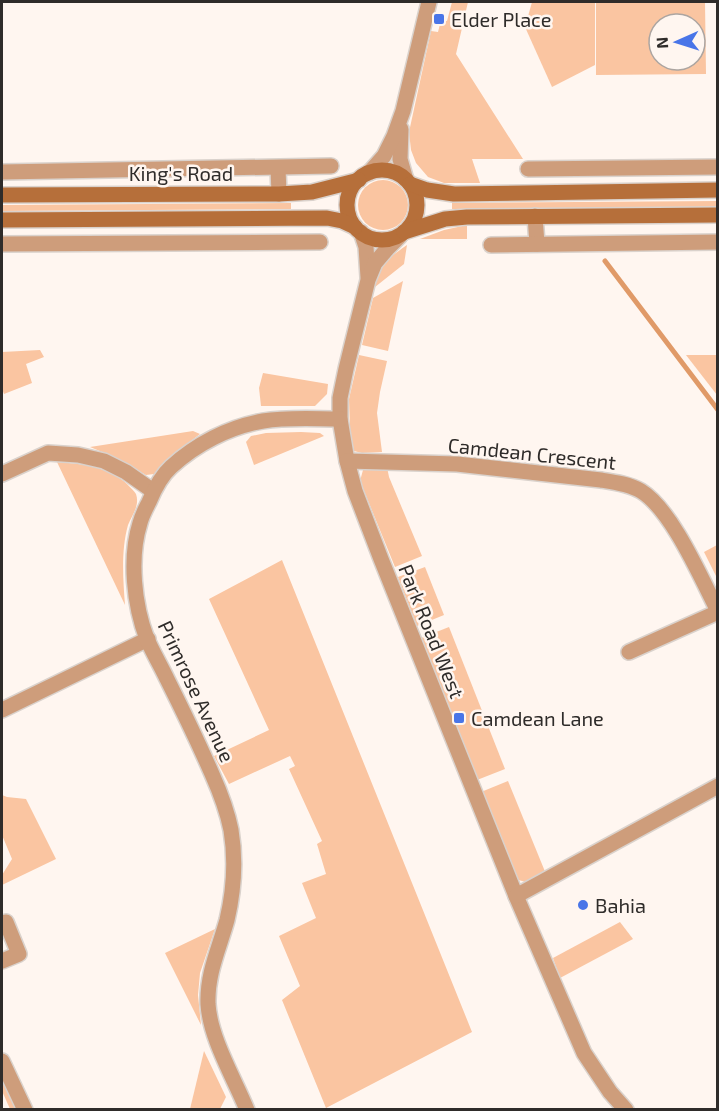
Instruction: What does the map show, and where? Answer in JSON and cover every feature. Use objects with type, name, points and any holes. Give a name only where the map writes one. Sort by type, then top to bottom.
[{"type":"main road","name":"King's Road","points":[[2,195],[312,192],[379,171],[391,171],[408,182],[428,190],[454,194],[717,190]]},
{"type":"main road","points":[[364,176],[352,188],[348,199],[348,210],[351,221],[358,230],[366,237],[377,240],[389,240],[445,219],[466,217],[717,214]]},
{"type":"main road","points":[[402,234],[415,218],[417,206],[416,195],[408,182]]},
{"type":"main road","points":[[2,220],[327,218],[342,221],[358,230]]},
{"type":"street","points":[[364,176],[384,156],[394,136],[403,111],[429,2]]},
{"type":"street","points":[[403,111],[400,159],[408,182]]},
{"type":"street","points":[[2,172],[331,166]]},
{"type":"street","points":[[528,169],[717,167]]},
{"type":"street","points":[[278,168],[279,194]]},
{"type":"street","points":[[550,169],[550,192]]},
{"type":"street","points":[[535,216],[537,244]]},
{"type":"street","points":[[253,219],[253,242]]},
{"type":"street","name":"Park Road West","points":[[358,230],[366,247],[368,280]]},
{"type":"street","name":"Park Road West","points":[[402,234],[375,264],[368,280],[345,373],[340,398],[340,419],[347,461],[355,491],[381,559],[516,896],[585,1053],[610,1092],[626,1110]]},
{"type":"street","points":[[2,244],[320,242]]},
{"type":"street","points":[[491,245],[717,242]]},
{"type":"street","name":"Primrose Avenue","points":[[248,1110],[214,1035],[208,1005],[209,978],[227,920],[234,883],[234,853],[230,827],[222,798],[201,748],[148,639],[139,613],[134,585],[134,557],[140,523],[153,491],[169,468],[192,451],[216,436],[262,421],[286,418],[340,419]]},
{"type":"street","points":[[2,474],[48,453],[78,455],[104,461],[126,472],[153,491]]},
{"type":"street","name":"Camdean Crescent","points":[[347,461],[457,464],[621,483],[641,492],[659,507],[673,527],[717,611]]},
{"type":"street","points":[[629,652],[717,611]]},
{"type":"street","points":[[2,710],[148,639]]},
{"type":"street","points":[[516,896],[717,786]]},
{"type":"street","points":[[2,961],[19,954],[6,922]]},
{"type":"street","points":[[2,1061],[25,1110]]},
{"type":"shaded area","points":[[452,2],[468,2],[456,54],[523,159],[472,159],[480,183],[444,183],[428,177],[416,163],[411,150],[409,132],[431,31],[438,32],[441,20],[447,21]]},
{"type":"shaded area","points":[[532,2],[595,2],[595,65],[552,87],[525,27]]},
{"type":"shaded area","points":[[596,2],[705,2],[705,12],[647,12],[647,72],[706,72],[706,74],[596,75]]},
{"type":"shaded area","points":[[383,180],[392,182],[403,191],[408,205],[406,214],[397,225],[383,230],[374,228],[363,219],[358,205],[360,196],[369,185]]},
{"type":"shaded area","points":[[718,201],[717,207],[452,209],[452,203]]},
{"type":"shaded area","points":[[291,203],[291,209],[2,211],[2,205]]},
{"type":"shaded area","points":[[467,225],[467,239],[420,239],[444,230]]},
{"type":"shaded area","points":[[407,245],[404,264],[375,287],[386,262]]},
{"type":"shaded area","points":[[403,281],[388,351],[362,345],[373,298]]},
{"type":"shaded area","points":[[40,350],[44,357],[26,364],[32,383],[4,394],[2,352]]},
{"type":"shaded area","points":[[359,355],[387,361],[377,413],[382,452],[354,451],[350,430],[349,399]]},
{"type":"shaded area","points":[[686,355],[717,355],[717,395]]},
{"type":"shaded area","points":[[263,373],[328,384],[327,394],[315,406],[261,406],[259,388]]},
{"type":"shaded area","points":[[193,431],[200,434],[165,461],[154,474],[146,475],[90,447]]},
{"type":"shaded area","points":[[301,432],[320,433],[324,436],[254,465],[246,442],[251,436]]},
{"type":"shaded area","points":[[57,462],[85,465],[111,473],[120,478],[136,494],[136,506],[128,525],[123,554],[125,605]]},
{"type":"shaded area","points":[[387,467],[422,556],[395,567],[360,481],[363,470]]},
{"type":"shaded area","points":[[717,545],[717,578],[704,552]]},
{"type":"shaded area","points":[[282,560],[472,1032],[326,1108],[282,1000],[300,986],[279,936],[316,918],[302,883],[326,874],[317,844],[322,841],[289,769],[295,766],[290,756],[229,784],[214,756],[269,730],[209,599]]},
{"type":"shaded area","points":[[425,567],[444,615],[417,626],[398,577]]},
{"type":"shaded area","points":[[449,627],[505,769],[477,780],[421,638]]},
{"type":"shaded area","points":[[508,781],[546,874],[529,883],[515,879],[481,792]]},
{"type":"shaded area","points":[[2,795],[26,799],[56,859],[2,885],[2,875],[12,859],[2,835]]},
{"type":"shaded area","points":[[620,922],[633,939],[560,978],[553,958]]},
{"type":"shaded area","points":[[215,929],[200,973],[198,995],[201,1025],[165,953]]},
{"type":"shaded area","points":[[204,1051],[226,1097],[220,1109],[190,1109]]},
{"type":"shaded area","points":[[2,1078],[16,1109],[10,1109],[2,1091]]},
{"type":"waterway","points":[[605,261],[718,410]]},
{"type":"place","name":"Elder Place","points":[[439,19]]},
{"type":"place","name":"Camdean Lane","points":[[459,718]]},
{"type":"place","name":"Bahia","points":[[583,905]]}]
